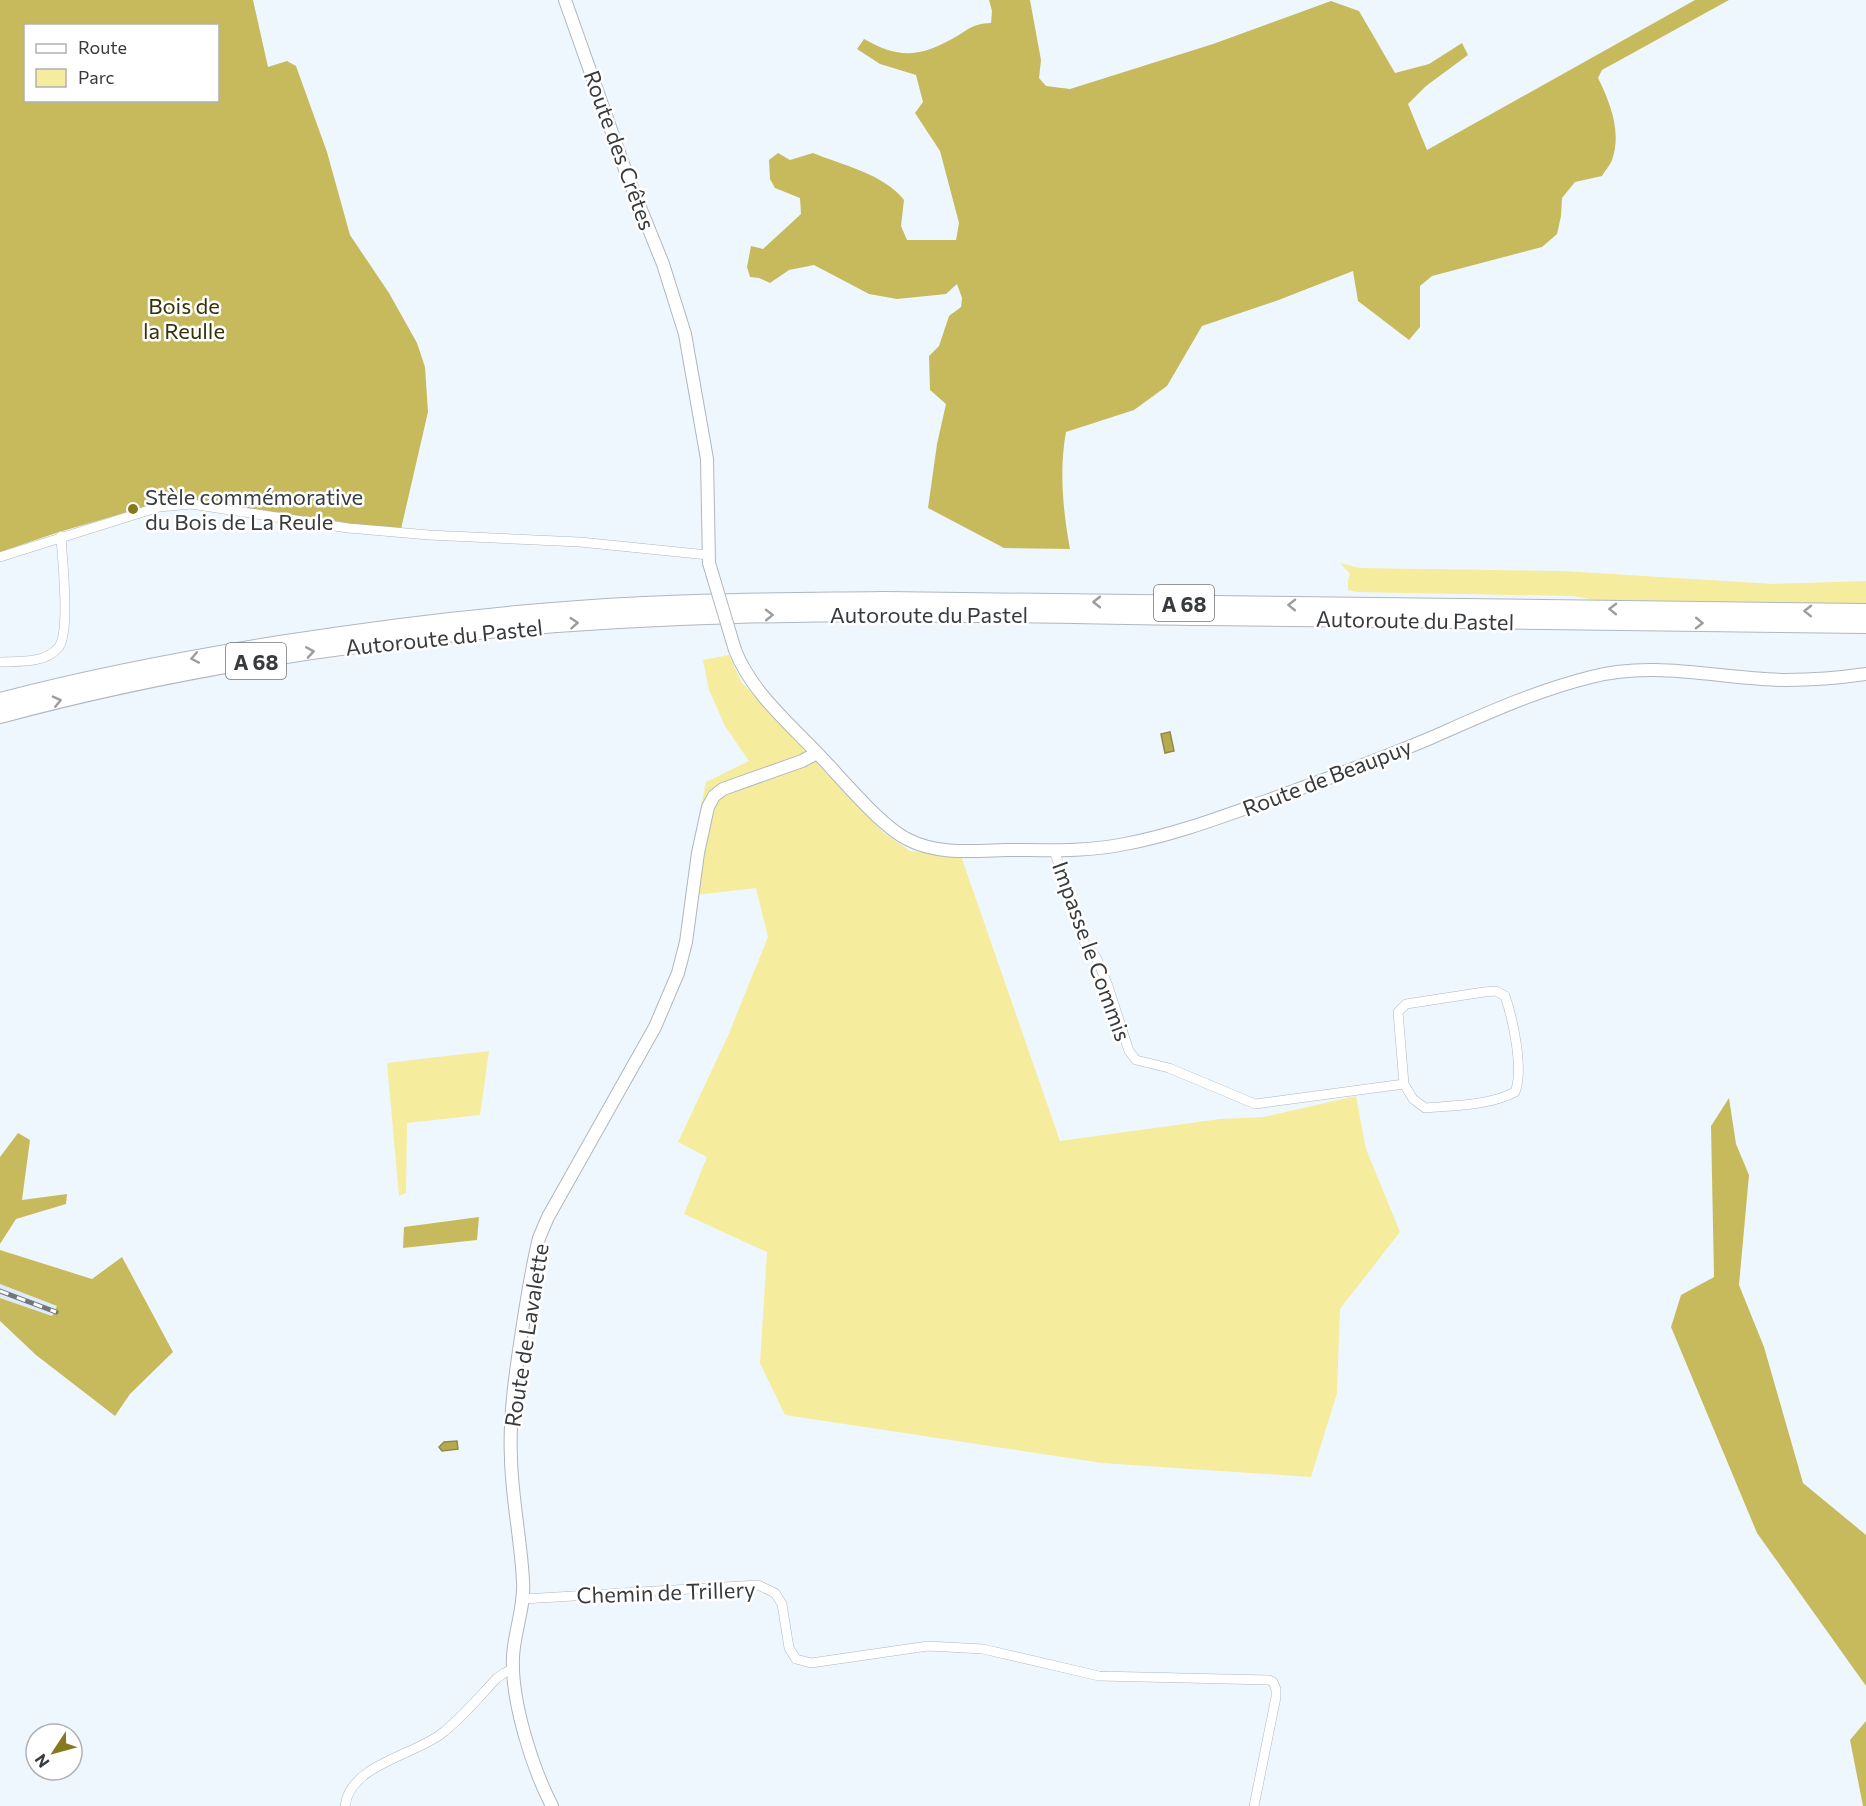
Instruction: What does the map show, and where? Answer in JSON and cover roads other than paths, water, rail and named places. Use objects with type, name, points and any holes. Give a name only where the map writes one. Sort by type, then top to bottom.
[{"type":"highway","name":"Autoroute du Pastel","points":[[0,701],[217,654],[335,635],[503,615],[642,605],[884,600],[1866,612]]},
{"type":"highway","name":"Autoroute du Pastel","points":[[0,715],[152,680],[342,647],[516,627],[639,619],[736,615],[982,614],[1866,625]]},
{"type":"street","name":"Route des Crêtes","points":[[565,0],[627,175],[675,299],[685,334],[705,441],[709,494],[709,559]]},
{"type":"street","points":[[0,557],[159,507],[191,504],[348,528],[429,535],[580,542],[709,559],[735,650],[741,663],[754,684],[817,753]]},
{"type":"street","points":[[0,662],[38,659],[51,654],[61,645],[65,625],[61,536]]},
{"type":"street","name":"Route de Beaupuy","points":[[817,753],[892,829],[922,846],[965,851],[1081,850],[1123,845],[1188,829],[1431,738],[1508,703],[1552,687],[1596,675],[1636,669],[1784,680],[1866,674]]},
{"type":"street","name":"Route de Lavalette","points":[[789,765],[808,743]]},
{"type":"street","name":"Route de Lavalette","points":[[552,1806],[530,1751],[521,1719],[513,1669],[513,1655],[523,1599],[511,1435],[516,1374],[539,1238],[548,1217],[655,1027],[678,973],[686,942],[698,853],[708,807],[714,796],[723,789],[817,753]]},
{"type":"street","name":"Impasse le Commis","points":[[1054,850],[1085,944],[1096,957],[1129,1051],[1136,1060],[1169,1068],[1255,1104],[1404,1084]]},
{"type":"street","points":[[1496,991],[1506,996],[1520,1073],[1515,1092],[1481,1102],[1425,1108],[1413,1099],[1404,1084],[1398,1012],[1401,1007],[1406,1004],[1484,992],[1496,991]]},
{"type":"street","name":"Chemin de Trillery","points":[[523,1599],[758,1585],[775,1593],[782,1604],[789,1648],[796,1659],[811,1663],[928,1646],[983,1649],[1099,1676],[1269,1680],[1273,1682],[1276,1689],[1276,1697],[1254,1806]]},
{"type":"street","points":[[345,1806],[346,1799],[358,1779],[440,1735],[497,1678],[513,1669]]},
{"type":"railway","points":[[0,1291],[56,1312]]},
{"type":"place","name":"Stèle commémorative du Bois de La Reule","points":[[133,509]]},
{"type":"park label","name":"Bois de la Reulle","points":[[184,318]]}]
